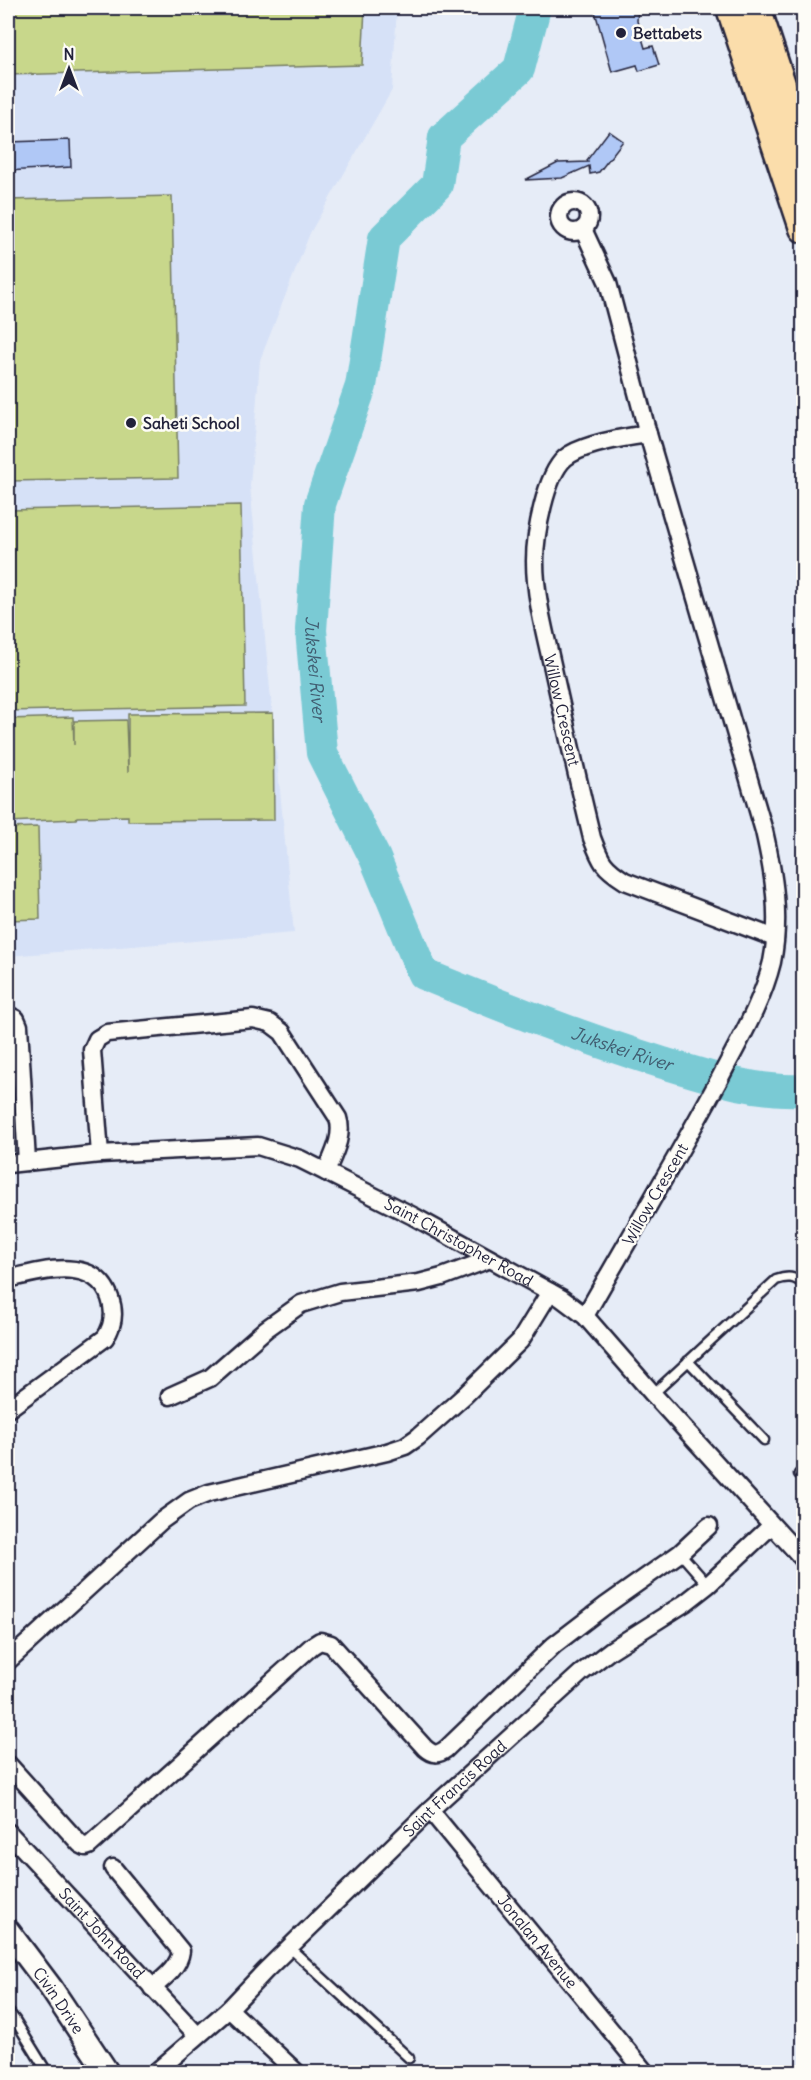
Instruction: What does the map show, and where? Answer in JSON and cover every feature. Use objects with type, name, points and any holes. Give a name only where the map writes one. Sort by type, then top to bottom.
[{"type":"highway","points":[[730,8],[804,228]]},
{"type":"highway","points":[[756,8],[804,154]]},
{"type":"main road","name":"Civin Drive","points":[[8,1931],[45,1978],[106,2073]]},
{"type":"street","name":"Willow Crescent","points":[[583,229],[608,283],[648,434],[764,831],[773,868],[777,900],[775,938],[763,990],[710,1097],[585,1316]]},
{"type":"street","name":"Willow Crescent","points":[[648,434],[619,438],[581,450],[566,458],[556,470],[549,488],[536,541],[535,563],[539,601],[587,818],[599,857],[608,871],[625,881],[775,938]]},
{"type":"street","points":[[8,1015],[16,1019],[19,1026],[16,1122],[27,1162]]},
{"type":"street","points":[[100,1154],[92,1050],[97,1039],[107,1033],[253,1019],[270,1023],[282,1032],[338,1118],[341,1126],[340,1134],[326,1172]]},
{"type":"street","name":"Saint Christopher Road","points":[[8,1164],[100,1154],[258,1146],[300,1159],[413,1216],[550,1292],[585,1316],[771,1526],[804,1560]]},
{"type":"street","points":[[170,1396],[210,1378],[266,1329],[301,1304],[340,1292],[419,1283],[490,1259]]},
{"type":"street","points":[[8,1279],[49,1270],[87,1271],[105,1285],[111,1300],[113,1319],[105,1338],[8,1409]]},
{"type":"street","points":[[8,1661],[161,1521],[189,1501],[209,1493],[405,1446],[464,1396],[520,1341],[550,1292]]},
{"type":"street","points":[[8,1764],[80,1844],[89,1846],[320,1641],[331,1644],[425,1748],[439,1754],[447,1749],[554,1645],[680,1553],[709,1526]]},
{"type":"street","name":"Saint Francis Road","points":[[156,2073],[229,2009],[430,1810],[581,1673],[611,1650],[685,1603],[708,1585],[771,1526]]},
{"type":"street","name":"Jonalan Avenue","points":[[430,1810],[645,2073]]},
{"type":"street","name":"Saint John Road","points":[[8,1832],[197,2035]]},
{"type":"street","points":[[113,1868],[181,1951],[180,1959],[152,1988]]},
{"type":"street","points":[[229,2009],[296,2073]]},
{"type":"lane","points":[[653,1394],[776,1280],[786,1276],[804,1285]]},
{"type":"lane","points":[[688,1362],[764,1440]]},
{"type":"lane","points":[[680,1553],[708,1585]]},
{"type":"lane","points":[[290,1947],[409,2058]]},
{"type":"lane","points":[[8,2011],[47,2073]]},
{"type":"shaded area","name":"Saheti School","points":[[8,8],[397,8],[392,90],[310,233],[260,360],[250,486],[294,933],[8,956]]},
{"type":"green space","points":[[8,8],[365,8],[362,65],[8,75]]},
{"type":"green space","points":[[172,196],[178,478],[8,481],[8,200]]},
{"type":"green space","points":[[241,505],[245,706],[8,711],[8,510]]},
{"type":"green space","points":[[273,713],[274,820],[128,821],[128,816],[8,822],[8,719],[73,717],[74,745],[74,721],[126,720],[128,772],[128,714]]},
{"type":"green space","points":[[38,827],[40,919],[8,920],[8,828]]},
{"type":"building","name":"Bettabets","points":[[594,8],[638,8],[637,21],[645,48],[653,46],[659,65],[639,71],[637,65],[612,72]]},
{"type":"building","points":[[609,131],[623,141],[599,172],[590,174],[589,166],[562,178],[525,180],[558,163],[588,162],[587,160]]},
{"type":"building","points":[[70,140],[71,167],[8,171],[8,142]]},
{"type":"waterway","name":"Jukskei River","points":[[535,8],[519,69],[444,137],[437,185],[384,238],[361,386],[320,504],[311,630],[322,753],[375,858],[423,974],[570,1032],[713,1078],[768,1089],[804,1090]]},
{"type":"place","name":"Bettabets","points":[[621,33]]},
{"type":"place","name":"Saheti School","points":[[131,423]]}]
